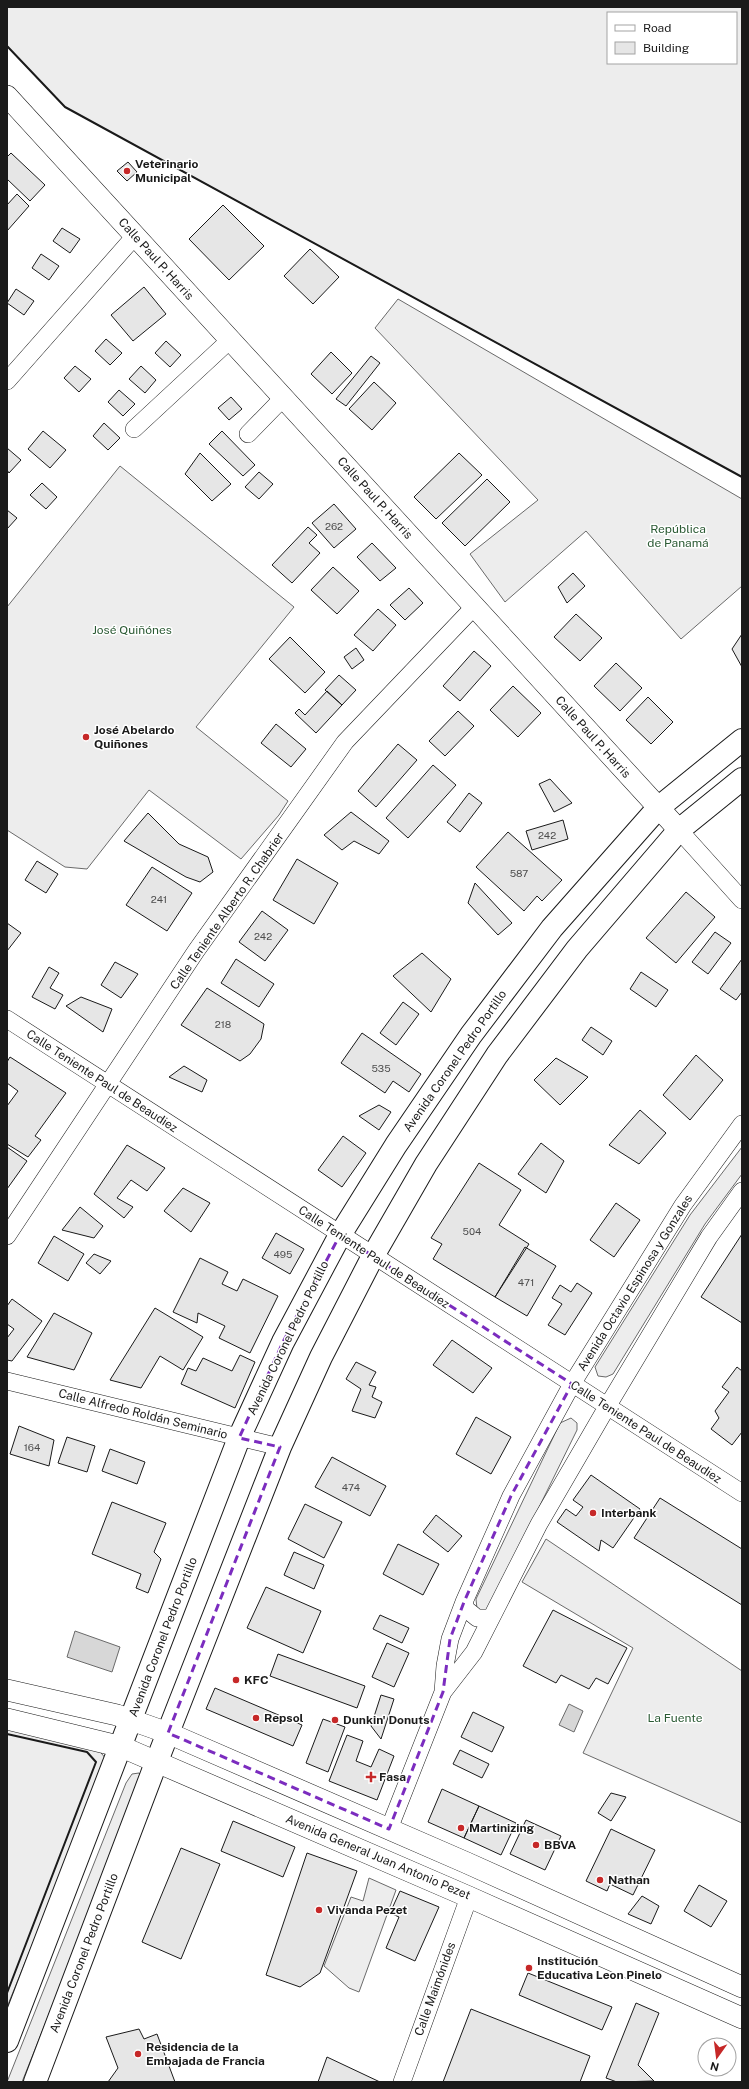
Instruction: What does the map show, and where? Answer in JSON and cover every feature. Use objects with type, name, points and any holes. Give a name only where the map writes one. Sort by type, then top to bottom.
[{"type":"main road","name":"Avenida Coronel Pedro Portillo","points":[[7,2041],[122,1746],[239,1438],[283,1342],[340,1235],[396,1145],[471,1035],[552,928],[658,808],[742,740]]},
{"type":"main road","name":"Avenida Coronel Pedro Portillo","points":[[35,2082],[157,1761],[280,1447],[321,1357],[373,1256],[426,1164],[497,1055],[577,949],[679,830],[742,779]]},
{"type":"street","name":"Calle Paul P. Harris","points":[[7,96],[742,900]]},
{"type":"street","points":[[7,381],[135,236]]},
{"type":"street","points":[[134,429],[230,340]]},
{"type":"street","points":[[248,434],[283,398]]},
{"type":"street","name":"Calle Teniente Alberto R. Chabrier","points":[[7,1236],[109,1085],[196,951],[345,742],[474,606]]},
{"type":"street","name":"Calle Teniente Paul de Beaudiez","points":[[7,1019],[742,1494]]},
{"type":"street","name":"Avenida Octavio Espinosa y Gonzales","points":[[389,1829],[443,1692],[450,1639],[464,1602],[511,1496],[572,1384],[683,1205],[742,1124]]},
{"type":"street","name":"Avenida Octavio Espinosa y Gonzales","points":[[443,1692],[474,1652],[539,1524],[607,1407],[709,1237],[742,1191]]},
{"type":"street","name":"Calle Alfredo Roldán Seminario","points":[[7,1381],[280,1447]]},
{"type":"street","points":[[464,1602],[471,1614],[477,1618],[491,1618]]},
{"type":"street","points":[[7,1690],[132,1719],[168,1733],[389,1829],[742,1987]]},
{"type":"street","name":"Avenida General Juan Antonio Pezet","points":[[7,1719],[122,1746],[742,2018]]},
{"type":"street","name":"Calle Maimónides","points":[[402,2082],[469,1897]]},
{"type":"highlighted area","points":[[340,1235],[572,1384],[511,1496],[464,1602],[450,1639],[443,1692],[389,1829],[168,1733],[280,1447],[239,1438],[283,1342]]},
{"type":"shaded area","points":[[7,7],[742,7],[742,477],[65,107],[7,46]]},
{"type":"shaded area","name":"República de Panamá","points":[[398,299],[742,499],[742,586],[681,639],[586,531],[505,602],[470,554],[538,500],[375,328]]},
{"type":"shaded area","name":"José Quiñónes","points":[[120,466],[294,607],[196,727],[288,801],[279,815],[241,859],[149,790],[87,869],[65,867],[7,830],[7,607]]},
{"type":"shaded area","points":[[742,1147],[742,1174],[705,1224],[613,1374],[606,1377],[598,1376],[595,1367],[690,1215]]},
{"type":"shaded area","points":[[571,1418],[577,1423],[577,1430],[491,1605],[484,1612],[477,1609],[476,1599],[560,1423]]},
{"type":"shaded area","name":"La Fuente","points":[[546,1539],[742,1671],[742,1823],[583,1753],[633,1648],[522,1582]]},
{"type":"shaded area","points":[[75,1631],[120,1647],[112,1672],[67,1657]]},
{"type":"shaded area","points":[[569,1704],[583,1711],[574,1732],[559,1725]]},
{"type":"shaded area","points":[[7,1728],[96,1747],[107,1760],[7,2007]]},
{"type":"shaded area","points":[[139,1773],[143,1779],[22,2082],[7,2082],[126,1783],[132,1774]]},
{"type":"shaded area","points":[[369,1878],[396,1890],[359,1992],[349,1988],[324,1966],[351,1897],[363,1901]]},
{"type":"building","points":[[11,153],[45,185],[30,201],[7,179],[7,157]]},
{"type":"building","name":"Veterinario Municipal","points":[[128,162],[137,172],[127,181],[117,171]]},
{"type":"building","points":[[17,194],[29,206],[7,231],[7,205]]},
{"type":"building","points":[[223,205],[264,246],[229,280],[189,239]]},
{"type":"building","points":[[62,228],[80,239],[70,253],[53,241]]},
{"type":"building","points":[[310,249],[339,277],[313,304],[284,276]]},
{"type":"building","points":[[41,254],[59,266],[49,280],[32,268]]},
{"type":"building","points":[[144,287],[166,314],[133,341],[111,315]]},
{"type":"building","points":[[16,289],[34,301],[24,315],[7,303]]},
{"type":"building","points":[[106,339],[122,353],[110,365],[95,351]]},
{"type":"building","points":[[166,341],[181,355],[170,367],[155,353]]},
{"type":"building","points":[[331,352],[352,373],[332,394],[311,374]]},
{"type":"building","points":[[371,356],[380,363],[346,406],[336,399]]},
{"type":"building","points":[[75,366],[91,379],[79,392],[64,378]]},
{"type":"building","points":[[141,366],[156,380],[145,393],[129,379]]},
{"type":"building","points":[[374,382],[396,403],[372,430],[349,409]]},
{"type":"building","points":[[119,390],[135,404],[123,416],[108,402]]},
{"type":"building","points":[[231,397],[242,409],[229,420],[218,408]]},
{"type":"building","points":[[104,423],[120,438],[108,450],[93,436]]},
{"type":"building","points":[[43,431],[66,450],[50,468],[28,449]]},
{"type":"building","points":[[222,431],[255,465],[243,476],[209,444]]},
{"type":"building","points":[[7,448],[21,460],[9,473],[7,470]]},
{"type":"building","points":[[200,453],[231,484],[212,501],[185,474]]},
{"type":"building","points":[[459,453],[482,475],[436,519],[414,497]]},
{"type":"building","points":[[259,472],[273,484],[259,499],[245,487]]},
{"type":"building","points":[[487,479],[510,502],[465,546],[442,523]]},
{"type":"building","points":[[42,483],[57,497],[46,509],[30,495]]},
{"type":"building","points":[[334,504],[356,529],[334,548],[312,523]]},
{"type":"building","points":[[7,510],[17,518],[7,529]]},
{"type":"building","points":[[308,527],[317,535],[309,543],[320,553],[292,583],[272,565]]},
{"type":"building","points":[[372,543],[396,568],[380,581],[357,557]]},
{"type":"building","points":[[333,567],[359,591],[337,614],[311,590]]},
{"type":"building","points":[[573,573],[585,586],[567,603],[558,587]]},
{"type":"building","points":[[409,588],[423,603],[405,620],[390,605]]},
{"type":"building","points":[[378,609],[396,625],[373,651],[354,635]]},
{"type":"building","points":[[576,614],[602,638],[580,661],[554,637]]},
{"type":"building","points":[[742,634],[742,667],[732,649]]},
{"type":"building","points":[[290,637],[325,672],[305,693],[269,659]]},
{"type":"building","points":[[356,648],[364,660],[352,669],[344,657]]},
{"type":"building","points":[[474,651],[491,666],[460,701],[443,686]]},
{"type":"building","points":[[616,663],[642,688],[620,711],[594,686]]},
{"type":"building","points":[[339,675],[356,690],[342,705],[325,690]]},
{"type":"building","points":[[513,686],[541,713],[518,737],[490,710]]},
{"type":"building","points":[[327,691],[342,705],[316,733],[295,713],[299,709],[305,715]]},
{"type":"building","points":[[648,697],[673,722],[651,744],[626,720]]},
{"type":"building","points":[[458,711],[474,726],[445,756],[429,741]]},
{"type":"building","points":[[276,724],[306,749],[291,767],[261,743]]},
{"type":"building","points":[[398,744],[417,760],[376,807],[358,791]]},
{"type":"building","points":[[433,765],[456,785],[408,838],[386,818]]},
{"type":"building","points":[[550,779],[572,803],[554,812],[539,784]]},
{"type":"building","points":[[469,793],[482,803],[460,832],[447,822]]},
{"type":"building","points":[[351,812],[389,841],[379,854],[354,841],[342,850],[324,835]]},
{"type":"building","points":[[148,813],[179,844],[208,857],[213,872],[200,882],[186,877],[124,841]]},
{"type":"building","points":[[563,820],[568,839],[532,850],[526,831]]},
{"type":"building","points":[[508,832],[562,880],[542,901],[537,896],[524,911],[476,867]]},
{"type":"building","points":[[297,859],[338,883],[314,924],[273,900]]},
{"type":"building","points":[[37,861],[58,874],[46,893],[25,880]]},
{"type":"building","points":[[152,867],[192,893],[167,931],[126,905]]},
{"type":"building","points":[[475,883],[512,923],[498,935],[468,903]]},
{"type":"building","points":[[686,892],[715,917],[676,963],[646,938]]},
{"type":"building","points":[[262,911],[288,930],[265,961],[239,942]]},
{"type":"building","points":[[7,923],[21,933],[7,951]]},
{"type":"building","points":[[715,932],[731,943],[708,974],[692,962]]},
{"type":"building","points":[[422,953],[451,979],[431,1012],[393,976]]},
{"type":"building","points":[[236,959],[274,984],[259,1007],[221,983]]},
{"type":"building","points":[[742,959],[742,992],[736,1000],[720,989]]},
{"type":"building","points":[[115,962],[138,974],[121,998],[101,985]]},
{"type":"building","points":[[49,967],[59,973],[50,988],[63,995],[55,1009],[32,997]]},
{"type":"building","points":[[641,972],[668,990],[656,1007],[630,989]]},
{"type":"building","points":[[207,988],[264,1024],[261,1039],[250,1054],[240,1061],[181,1025]]},
{"type":"building","points":[[81,997],[112,1009],[103,1032],[66,1006]]},
{"type":"building","points":[[403,1002],[419,1014],[396,1045],[380,1033]]},
{"type":"building","points":[[591,1027],[612,1041],[603,1055],[582,1040]]},
{"type":"building","points":[[362,1033],[421,1074],[409,1092],[393,1081],[385,1093],[341,1063]]},
{"type":"building","points":[[696,1055],[723,1080],[690,1120],[663,1095]]},
{"type":"building","points":[[10,1057],[66,1093],[35,1136],[41,1140],[28,1157],[7,1144],[7,1106],[18,1091],[7,1083],[7,1062]]},
{"type":"building","points":[[556,1058],[588,1077],[560,1105],[534,1080]]},
{"type":"building","points":[[184,1066],[207,1080],[202,1092],[169,1077]]},
{"type":"building","points":[[379,1105],[391,1112],[379,1130],[359,1116]]},
{"type":"building","points":[[640,1110],[666,1133],[639,1164],[609,1145]]},
{"type":"building","points":[[343,1136],[366,1153],[342,1187],[318,1170]]},
{"type":"building","points":[[541,1143],[564,1161],[546,1193],[518,1174]]},
{"type":"building","points":[[127,1145],[165,1168],[147,1191],[131,1180],[117,1198],[133,1207],[124,1218],[94,1194]]},
{"type":"building","points":[[7,1147],[27,1161],[7,1189]]},
{"type":"building","points":[[479,1163],[521,1190],[499,1225],[529,1244],[495,1297],[433,1259],[442,1244],[431,1238]]},
{"type":"building","points":[[183,1188],[210,1203],[191,1232],[164,1211]]},
{"type":"building","points":[[616,1203],[640,1220],[614,1257],[590,1240]]},
{"type":"building","points":[[80,1207],[103,1226],[94,1238],[62,1230]]},
{"type":"building","points":[[276,1233],[304,1249],[290,1274],[262,1258]]},
{"type":"building","points":[[742,1234],[742,1323],[701,1297]]},
{"type":"building","points":[[54,1236],[84,1254],[68,1281],[38,1263]]},
{"type":"building","points":[[525,1247],[556,1266],[527,1316],[495,1297]]},
{"type":"building","points":[[94,1254],[111,1261],[100,1274],[86,1263]]},
{"type":"building","points":[[200,1258],[228,1272],[222,1284],[237,1291],[243,1279],[278,1296],[250,1353],[219,1338],[225,1326],[198,1313],[197,1323],[173,1312]]},
{"type":"building","points":[[577,1283],[592,1293],[565,1335],[548,1325],[562,1304],[552,1298],[560,1285],[571,1292]]},
{"type":"building","points":[[12,1299],[42,1321],[12,1361],[7,1360],[7,1338],[14,1329],[7,1324],[7,1306]]},
{"type":"building","points":[[155,1308],[203,1337],[183,1370],[160,1356],[141,1388],[110,1380]]},
{"type":"building","points":[[54,1313],[92,1333],[74,1370],[27,1357]]},
{"type":"building","points":[[452,1340],[492,1368],[473,1393],[433,1365]]},
{"type":"building","points":[[240,1355],[255,1362],[235,1408],[181,1384],[188,1368],[196,1371],[203,1358],[232,1371]]},
{"type":"building","points":[[356,1362],[376,1372],[369,1385],[376,1387],[372,1397],[382,1402],[375,1418],[352,1411],[361,1389],[346,1379]]},
{"type":"building","points":[[737,1367],[742,1371],[742,1432],[732,1445],[711,1429],[719,1418],[715,1411],[729,1392],[722,1387]]},
{"type":"building","points":[[476,1417],[511,1437],[491,1474],[456,1454]]},
{"type":"building","points":[[19,1426],[54,1440],[49,1466],[10,1454]]},
{"type":"building","points":[[67,1437],[95,1446],[87,1472],[58,1463]]},
{"type":"building","points":[[110,1449],[145,1462],[137,1484],[102,1471]]},
{"type":"building","points":[[332,1457],[386,1486],[370,1516],[315,1487]]},
{"type":"building","points":[[591,1475],[640,1509],[613,1548],[601,1540],[599,1551],[557,1522],[566,1509],[576,1516],[583,1507],[573,1500]]},
{"type":"building","points":[[660,1498],[742,1549],[742,1605],[634,1538]]},
{"type":"building","points":[[112,1502],[166,1523],[154,1552],[161,1559],[148,1593],[136,1588],[141,1574],[92,1554]]},
{"type":"building","points":[[305,1504],[342,1522],[324,1558],[288,1539]]},
{"type":"building","points":[[436,1515],[462,1536],[448,1552],[423,1532]]},
{"type":"building","points":[[398,1544],[439,1564],[423,1595],[383,1574]]},
{"type":"building","points":[[294,1552],[324,1565],[314,1589],[284,1575]]},
{"type":"building","points":[[266,1587],[321,1611],[303,1653],[247,1628]]},
{"type":"building","points":[[553,1610],[627,1648],[608,1684],[596,1678],[589,1689],[561,1675],[556,1683],[523,1666]]},
{"type":"building","points":[[380,1615],[409,1628],[402,1643],[373,1629]]},
{"type":"building","points":[[387,1643],[409,1653],[394,1687],[372,1677]]},
{"type":"building","points":[[278,1654],[365,1686],[357,1708],[270,1676]]},
{"type":"building","name":"Repsol","points":[[215,1688],[302,1725],[293,1746],[206,1709]]},
{"type":"building","points":[[381,1695],[394,1699],[381,1739],[371,1726]]},
{"type":"building","points":[[473,1712],[504,1727],[492,1752],[461,1737]]},
{"type":"building","points":[[323,1719],[345,1727],[328,1772],[306,1763]]},
{"type":"building","points":[[347,1735],[363,1741],[356,1761],[371,1767],[379,1749],[394,1756],[377,1800],[329,1781]]},
{"type":"building","points":[[460,1750],[489,1764],[482,1778],[453,1764]]},
{"type":"building","points":[[442,1789],[479,1806],[464,1838],[428,1822]]},
{"type":"building","points":[[611,1793],[626,1797],[611,1821],[598,1813]]},
{"type":"building","points":[[479,1806],[516,1823],[501,1855],[464,1838]]},
{"type":"building","name":"BBVA","points":[[526,1820],[561,1836],[545,1870],[510,1854]]},
{"type":"building","points":[[233,1821],[295,1847],[283,1877],[221,1851]]},
{"type":"building","points":[[611,1829],[655,1850],[633,1895],[610,1884],[607,1891],[586,1881]]},
{"type":"building","points":[[181,1848],[220,1864],[181,1959],[142,1942]]},
{"type":"building","points":[[307,1853],[357,1871],[320,1973],[300,1987],[266,1975]]},
{"type":"building","points":[[699,1885],[727,1901],[711,1927],[684,1911]]},
{"type":"building","points":[[400,1891],[439,1907],[415,1961],[386,1948],[399,1917],[390,1913]]},
{"type":"building","points":[[642,1896],[659,1906],[651,1924],[628,1914]]},
{"type":"building","points":[[528,1973],[612,2007],[602,2030],[519,1995]]},
{"type":"building","points":[[636,2003],[659,2013],[638,2065],[654,2081],[617,2082],[606,2078]]},
{"type":"building","points":[[471,2009],[590,2056],[580,2082],[443,2082]]},
{"type":"building","name":"Residencia de la Embajada de Francia","points":[[139,2029],[144,2039],[157,2034],[175,2082],[108,2082],[118,2068],[106,2037]]},
{"type":"building","points":[[327,2057],[380,2082],[318,2082]]},
{"type":"wall","points":[[7,46],[65,107],[742,477]]},
{"type":"wall","points":[[7,1734],[87,1752],[96,1762],[7,1993]]},
{"type":"place","name":"Veterinario Municipal","points":[[127,171]]},
{"type":"place","name":"José Abelardo Quiñones","points":[[86,737]]},
{"type":"place","name":"Interbank","points":[[593,1513]]},
{"type":"place","name":"KFC","points":[[236,1680]]},
{"type":"place","name":"Repsol","points":[[256,1718]]},
{"type":"place","name":"Dunkin' Donuts","points":[[335,1720]]},
{"type":"place","name":"Fasa","points":[[371,1777]]},
{"type":"place","name":"Martinizing","points":[[461,1828]]},
{"type":"place","name":"BBVA","points":[[536,1845]]},
{"type":"place","name":"Nathan","points":[[600,1880]]},
{"type":"place","name":"Vivanda Pezet","points":[[319,1910]]},
{"type":"place","name":"Institución Educativa Leon Pinelo","points":[[529,1968]]},
{"type":"place","name":"Residencia de la Embajada de Francia","points":[[138,2054]]}]
